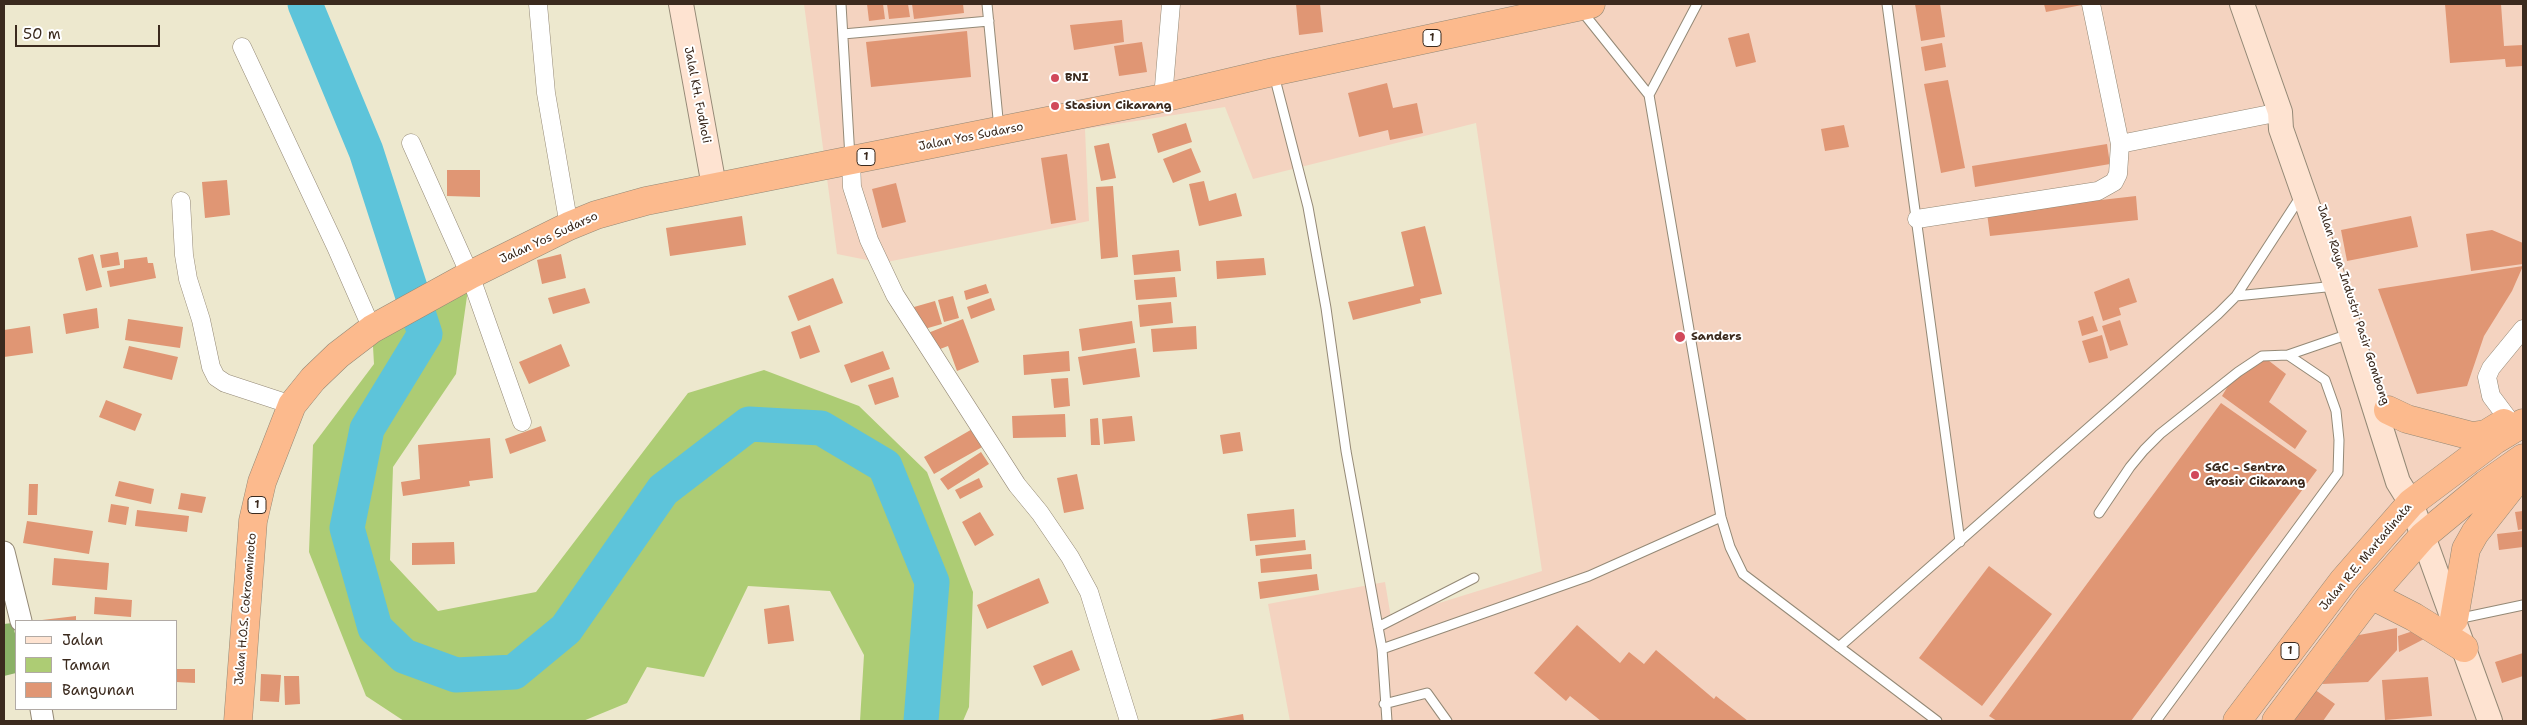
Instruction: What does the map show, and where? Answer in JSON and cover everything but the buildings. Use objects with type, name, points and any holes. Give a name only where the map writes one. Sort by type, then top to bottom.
[{"type":"highway","name":"Jalan Yos Sudarso","points":[[374,328],[468,276],[569,226],[596,215],[646,201],[1163,98],[1273,72],[1585,5]]},
{"type":"highway","name":"Jalan H.O.S. Cokroaminoto","points":[[238,721],[254,521],[262,482],[292,405],[313,379],[338,354],[374,328]]},
{"type":"highway","points":[[2388,410],[2415,422],[2472,436],[2486,434],[2518,419]]},
{"type":"highway","name":"Jalan R.E. Martadinata","points":[[2237,721],[2344,581],[2410,503],[2496,440],[2518,419]]},
{"type":"highway","points":[[2276,721],[2371,595],[2423,536],[2486,484],[2523,458]]},
{"type":"highway","points":[[2454,619],[2466,549],[2474,533],[2523,472]]},
{"type":"highway","points":[[2371,595],[2414,617],[2464,648]]},
{"type":"main road","name":"Jalal KH. Fudholi","points":[[681,4],[714,186]]},
{"type":"main road","name":"Jalan Raya Industri Pasir Gombong","points":[[2242,4],[2280,112],[2282,129],[2303,193],[2341,285]]},
{"type":"main road","name":"Jalan Raya Industri Pasir Gombong","points":[[2280,112],[2292,127],[2356,332],[2398,482],[2410,503],[2423,536],[2490,721]]},
{"type":"main road","name":"Jalan Raya Industri Pasir Gombong","points":[[2356,332],[2388,410],[2411,480],[2410,503]]},
{"type":"street","points":[[538,4],[546,93],[569,226]]},
{"type":"street","points":[[1163,98],[1171,4]]},
{"type":"street","points":[[1917,219],[2098,191],[2114,182],[2118,174],[2120,144],[2091,4]]},
{"type":"street","points":[[242,47],[374,328]]},
{"type":"street","points":[[2120,144],[2280,112]]},
{"type":"street","points":[[411,144],[468,276],[522,422]]},
{"type":"street","points":[[851,160],[852,187],[869,240],[895,295],[1017,484],[1040,513],[1070,557],[1089,592],[1129,721]]},
{"type":"street","points":[[181,201],[184,255],[190,287],[201,320],[211,366],[216,377],[225,383],[292,405]]},
{"type":"street","points":[[2518,419],[2491,396],[2487,376],[2491,368],[2523,329]]},
{"type":"street","points":[[4,552],[20,620]]},
{"type":"lane","points":[[841,4],[851,160]]},
{"type":"lane","points":[[987,4],[999,132]]},
{"type":"lane","points":[[1649,95],[1697,4]]},
{"type":"lane","points":[[1887,4],[1960,542]]},
{"type":"lane","points":[[1585,5],[1649,95],[1721,517],[1730,547],[1743,574],[1937,721]]},
{"type":"lane","points":[[843,34],[989,21]]},
{"type":"lane","points":[[1273,72],[1308,207],[1326,308],[1346,452],[1382,649],[1384,704],[1387,721]]},
{"type":"lane","points":[[1839,647],[2236,296],[2303,193]]},
{"type":"lane","points":[[2236,296],[2341,285]]},
{"type":"lane","points":[[2099,513],[2130,467],[2160,434],[2208,395],[2262,356],[2288,355],[2356,332]]},
{"type":"lane","points":[[2156,721],[2338,473],[2340,440],[2336,411],[2325,380],[2288,355]]},
{"type":"lane","points":[[1382,649],[1590,576],[1721,517]]},
{"type":"lane","points":[[1378,627],[1474,578]]},
{"type":"lane","points":[[2454,619],[2523,605]]},
{"type":"lane","points":[[1384,704],[1427,693],[1447,721]]},
{"type":"shaded area","points":[[804,4],[2523,4],[2523,721],[1290,721],[1268,604],[1385,582],[1391,618],[1542,571],[1476,123],[1253,179],[1225,107],[1085,129],[1089,221],[882,263],[837,254]]},
{"type":"green space","points":[[470,275],[456,374],[393,467],[390,560],[438,611],[536,592],[688,393],[764,370],[859,406],[927,472],[973,592],[969,707],[963,721],[860,721],[864,655],[830,591],[748,586],[704,677],[647,667],[627,703],[583,721],[404,721],[366,696],[309,552],[313,445],[374,364],[372,329]]},
{"type":"green space","points":[[12,623],[15,634],[15,673],[4,676],[4,624]]},
{"type":"waterway","points":[[305,4],[366,151],[425,334],[367,429],[347,528],[375,628],[404,656],[456,675],[514,672],[566,629],[663,490],[749,424],[821,428],[885,466],[932,582],[921,721]]},
{"type":"place","name":"BNI","points":[[1055,78]]},
{"type":"place","name":"Stasiun Cikarang","points":[[1055,106]]},
{"type":"place","name":"Sanders","points":[[1680,337]]},
{"type":"place","name":"SGC - Sentra Grosir Cikarang","points":[[2195,475]]}]
